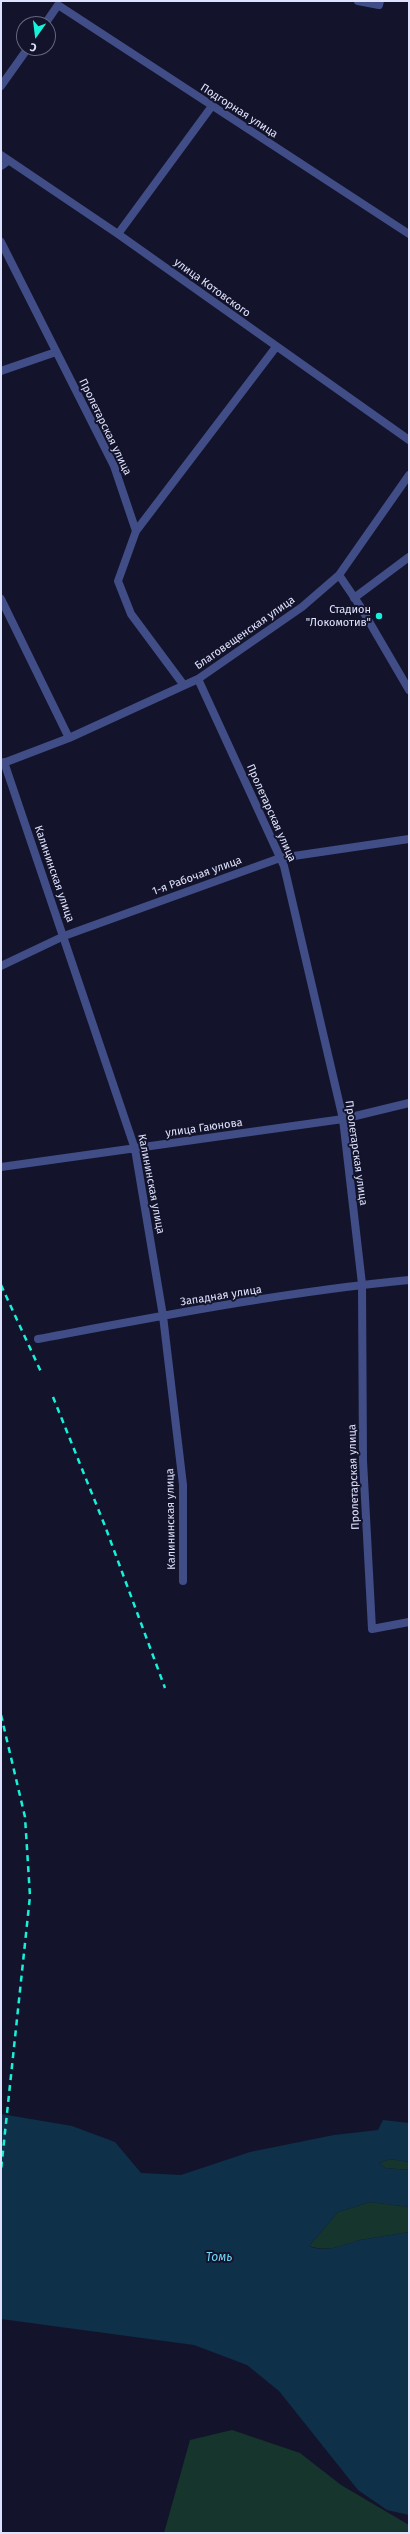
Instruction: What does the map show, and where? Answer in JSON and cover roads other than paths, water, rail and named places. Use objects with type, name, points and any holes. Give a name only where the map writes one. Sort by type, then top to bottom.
[{"type":"street","points":[[358,1],[379,5],[380,1]]},
{"type":"street","name":"Подгорная улица","points":[[50,16],[58,5],[409,234]]},
{"type":"street","points":[[1,86],[22,56]]},
{"type":"street","points":[[118,234],[212,106]]},
{"type":"street","name":"улица Котовского","points":[[1,155],[118,234],[409,440]]},
{"type":"street","points":[[1,166],[8,161]]},
{"type":"street","name":"Пролетарская улица","points":[[1,242],[114,466],[136,531]]},
{"type":"street","points":[[183,684],[132,614],[118,581],[136,531],[276,347]]},
{"type":"street","points":[[1,370],[56,352]]},
{"type":"street","name":"Благовещенская улица","points":[[2,763],[69,738],[183,684],[198,679],[302,607],[339,576],[409,475]]},
{"type":"street","points":[[354,598],[409,557]]},
{"type":"street","points":[[339,576],[354,598],[409,690]]},
{"type":"street","points":[[1,598],[69,738]]},
{"type":"street","name":"Пролетарская улица","points":[[198,679],[284,866],[343,1119],[362,1284],[363,1461],[372,1629],[409,1622]]},
{"type":"street","name":"Калининская улица","points":[[2,763],[64,936],[135,1149],[163,1316],[183,1485],[183,1581]]},
{"type":"street","name":"1-я Рабочая улица","points":[[1,966],[64,936],[280,858],[409,839]]},
{"type":"street","name":"улица Гаюнова","points":[[1,1167],[343,1119],[409,1103]]},
{"type":"street","name":"Западная улица","points":[[38,1339],[163,1316],[362,1284],[409,1280]]},
{"type":"water","name":"Томь","points":[[1,2114],[72,2126],[115,2142],[141,2173],[181,2175],[250,2152],[334,2135],[378,2130],[383,2120],[409,2123],[409,2162],[390,2159],[379,2163],[385,2168],[409,2170],[409,2207],[370,2202],[338,2212],[309,2246],[329,2249],[360,2240],[409,2232],[409,2515],[387,2510],[358,2490],[279,2391],[247,2365],[194,2345],[1,2319]]},
{"type":"railway","points":[[1,1285],[42,1374]]},
{"type":"railway","points":[[53,1397],[105,1526],[165,1688]]},
{"type":"railway","points":[[1,1715],[25,1817],[30,1896],[1,2170]]},
{"type":"place","name":"Стадион \"Локомотив\"","points":[[379,616]]}]
